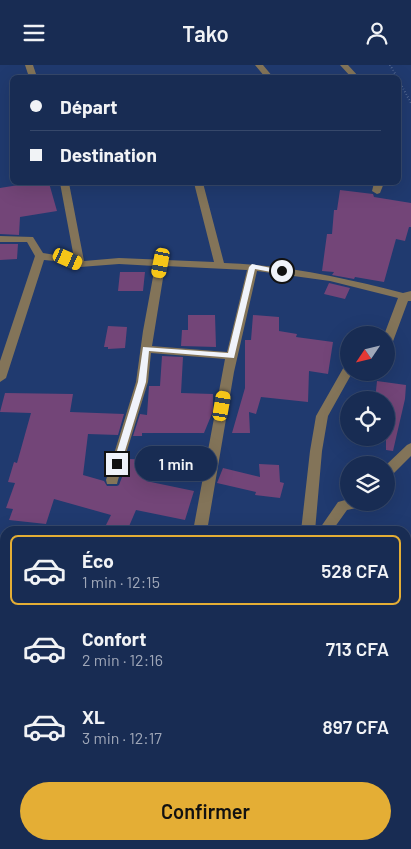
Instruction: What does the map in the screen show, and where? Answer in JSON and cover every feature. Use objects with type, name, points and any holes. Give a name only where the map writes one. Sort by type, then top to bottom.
[{"type":"street","points":[[259,65],[267,75]]},
{"type":"street","points":[[344,65],[353,75]]},
{"type":"street","points":[[65,185],[68,191],[80,264]]},
{"type":"street","points":[[200,185],[220,265]]},
{"type":"street","points":[[0,239],[30,239],[40,256],[0,378]]},
{"type":"street","points":[[40,256],[68,259],[80,264],[119,261],[252,267],[330,278],[409,296],[395,326]]},
{"type":"street","points":[[112,480],[142,382],[161,263]]},
{"type":"street","points":[[201,526],[231,356],[252,267]]},
{"type":"street","points":[[146,349],[231,356]]},
{"type":"street","points":[[308,526],[316,451],[322,417],[342,381]]},
{"type":"street","points":[[395,464],[411,448]]},
{"type":"street","points":[[329,526],[340,510]]},
{"type":"path","points":[[401,85],[411,103]]},
{"type":"building","points":[[19,185],[50,185],[57,211],[20,217],[19,235],[0,234],[0,188]]},
{"type":"building","points":[[340,190],[373,194],[374,197],[411,203],[411,227],[409,227],[405,241],[396,239],[384,282],[355,277],[354,279],[332,275],[334,272],[322,271],[327,234],[332,234],[334,210],[337,210]]},
{"type":"building","points":[[0,244],[18,244],[17,259],[0,260]]},
{"type":"building","points":[[120,272],[145,272],[143,291],[118,291]]},
{"type":"building","points":[[329,283],[350,288],[345,299],[324,294]]},
{"type":"building","points":[[188,315],[215,315],[216,347],[181,346],[182,330],[188,330]]},
{"type":"building","points":[[253,315],[279,317],[279,331],[297,334],[296,337],[333,342],[328,374],[309,371],[308,402],[261,397],[256,414],[249,412],[250,433],[232,433],[245,388],[245,340],[251,340]]},
{"type":"building","points":[[108,326],[127,327],[125,348],[108,349],[108,347],[104,347]]},
{"type":"building","points":[[162,356],[183,357],[181,393],[213,394],[213,411],[204,433],[142,433],[142,436],[133,436],[140,414],[147,415],[149,386],[160,386]]},
{"type":"building","points":[[377,381],[406,385],[405,399],[395,442],[395,391],[376,391]]},
{"type":"building","points":[[5,393],[73,394],[70,412],[124,414],[118,435],[88,434],[83,475],[104,481],[107,486],[117,486],[129,459],[153,460],[146,481],[194,491],[185,520],[136,510],[129,526],[106,526],[111,515],[54,499],[46,524],[9,520],[13,509],[6,508],[15,483],[8,482],[14,462],[17,463],[31,413],[0,412]]},
{"type":"building","points":[[386,446],[394,446],[393,451],[386,450]]},
{"type":"building","points":[[259,464],[279,465],[280,482],[284,483],[280,498],[255,495],[256,492],[217,483],[223,468],[260,477]]},
{"type":"route","points":[[117,464],[142,382],[146,349],[231,356],[252,267],[282,271]]}]
